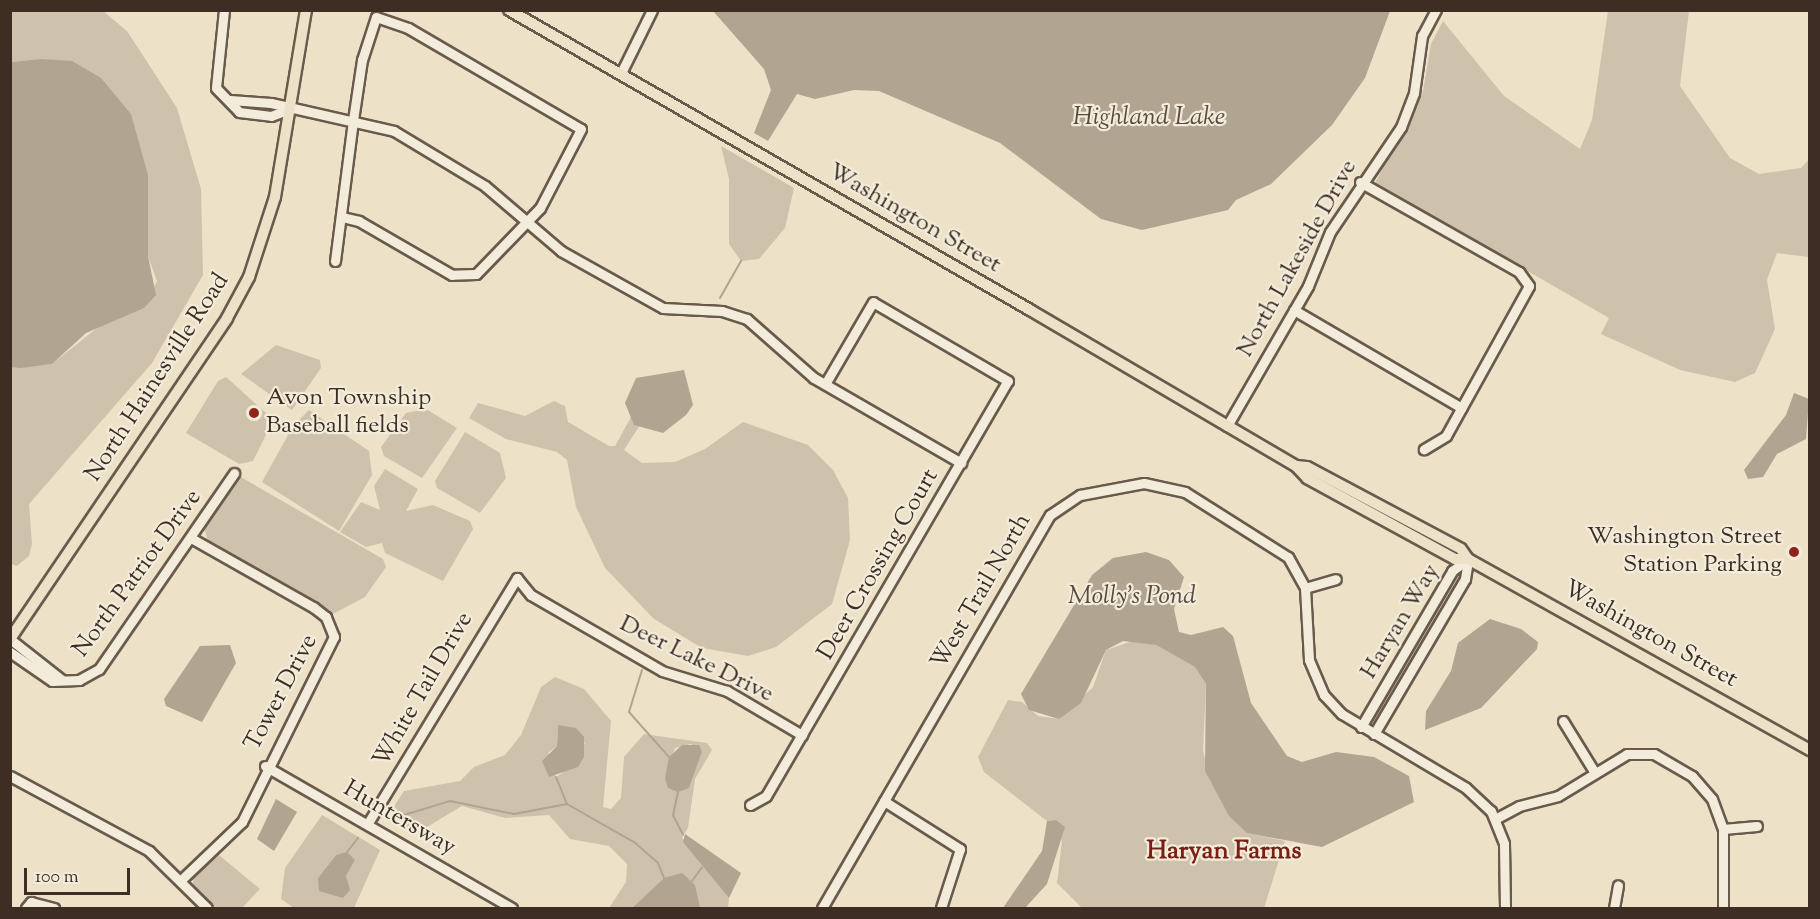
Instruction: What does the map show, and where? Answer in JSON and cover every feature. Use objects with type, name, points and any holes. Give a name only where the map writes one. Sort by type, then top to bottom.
[{"type":"main road","name":"North Hainesville Road","points":[[10,639],[243,287],[266,236],[306,10]]},
{"type":"main road","name":"Washington Street","points":[[509,10],[523,14],[1296,466],[1307,467],[1461,549],[1468,559],[1809,750]]},
{"type":"street","points":[[224,10],[214,78],[230,100],[353,120],[394,131],[469,175],[561,251],[652,304],[747,319],[825,384],[961,463]]},
{"type":"street","points":[[621,73],[652,10]]},
{"type":"street","name":"North Lakeside Drive","points":[[1227,426],[1294,310],[1360,182],[1401,127],[1414,93],[1422,36],[1436,10]]},
{"type":"street","points":[[335,261],[362,60],[376,17],[408,28],[581,129],[526,223],[486,267],[458,276],[359,221],[341,217]]},
{"type":"street","points":[[1360,182],[1524,277],[1529,291],[1446,435],[1424,449]]},
{"type":"street","name":"Deer Crossing Court","points":[[750,805],[766,796],[1008,381],[873,302],[825,384]]},
{"type":"street","points":[[1294,310],[1462,408]]},
{"type":"street","name":"North Patriot Drive","points":[[10,652],[52,681],[79,680],[99,669],[234,473]]},
{"type":"street","name":"West Trail North","points":[[822,909],[1043,525],[1068,501],[1144,483],[1171,486],[1278,547],[1297,568],[1305,588],[1313,673],[1332,706],[1368,731],[1466,788],[1495,819]]},
{"type":"street","name":"Tower Drive","points":[[181,880],[242,822],[265,766],[329,654],[332,626],[306,603],[191,537]]},
{"type":"street","name":"Haryan Way","points":[[1368,731],[1452,571],[1468,559]]},
{"type":"street","name":"Haryan Way","points":[[1368,731],[1465,579],[1468,559]]},
{"type":"street","name":"Deer Lake Drive","points":[[517,578],[531,595],[662,671],[727,691],[802,735]]},
{"type":"street","name":"White Tail Drive","points":[[368,823],[517,578]]},
{"type":"street","points":[[1305,588],[1336,579]]},
{"type":"street","name":"North Patriot Drive","points":[[10,639],[62,680]]},
{"type":"street","points":[[1563,721],[1595,772]]},
{"type":"street","points":[[1505,909],[1504,844],[1495,819],[1519,806],[1558,796],[1627,754],[1664,758],[1704,786],[1723,829],[1723,909]]},
{"type":"street","name":"Huntersway","points":[[265,766],[368,823],[511,908]]},
{"type":"street","points":[[10,776],[149,851],[181,880],[207,909]]},
{"type":"street","points":[[884,801],[960,849],[941,909]]},
{"type":"street","points":[[1723,829],[1757,826]]},
{"type":"street","points":[[1614,909],[1618,885]]},
{"type":"street","points":[[26,909],[31,902],[54,909]]},
{"type":"shaded area","points":[[11,11],[103,11],[127,31],[177,108],[201,189],[203,275],[152,363],[29,504],[32,544],[29,556],[17,566],[11,564],[11,367],[52,364],[107,320],[144,308],[157,281],[148,256],[148,175],[41,59],[11,62]]},
{"type":"shaded area","points":[[1608,11],[1689,11],[1680,86],[1730,158],[1759,174],[1801,168],[1809,159],[1809,257],[1777,253],[1767,280],[1775,329],[1755,373],[1735,382],[1680,370],[1601,334],[1609,318],[1375,183],[1423,91],[1431,44],[1443,21],[1504,96],[1580,149],[1592,120]]},
{"type":"shaded area","points":[[721,146],[794,188],[785,228],[759,259],[741,261],[729,244],[729,179]]},
{"type":"shaded area","points":[[276,345],[320,360],[321,368],[292,410],[241,374]]},
{"type":"shaded area","points":[[226,377],[266,413],[266,435],[253,461],[239,464],[186,433],[218,381]]},
{"type":"shaded area","points":[[554,401],[565,406],[568,422],[609,446],[615,446],[631,417],[640,425],[624,450],[642,463],[675,462],[705,449],[743,422],[808,445],[833,470],[848,498],[850,540],[832,604],[776,647],[748,656],[702,648],[654,619],[605,568],[576,507],[567,460],[557,452],[506,439],[469,418],[478,403],[525,416]]},
{"type":"shaded area","points":[[426,409],[457,428],[422,478],[384,456],[381,447],[406,413]]},
{"type":"shaded area","points":[[309,410],[369,451],[372,475],[339,531],[262,482],[293,426]]},
{"type":"shaded area","points":[[465,432],[500,453],[506,478],[480,513],[437,488],[435,481]]},
{"type":"shaded area","points":[[385,469],[418,489],[406,511],[433,505],[470,521],[473,529],[443,581],[385,553],[382,543],[366,547],[340,532],[361,502],[380,510],[374,486]]},
{"type":"shaded area","points":[[239,476],[383,559],[386,567],[365,597],[331,615],[208,541],[204,527]]},
{"type":"shaded area","points":[[1136,640],[1156,645],[1195,667],[1206,684],[1203,750],[1210,781],[1247,833],[1285,841],[1264,908],[1082,908],[1057,883],[1062,841],[1056,820],[1047,821],[984,772],[978,757],[1008,700],[1022,702],[1038,716],[1059,719],[1093,687],[1106,650]]},
{"type":"shaded area","points":[[555,677],[584,689],[611,721],[603,807],[611,809],[621,798],[624,757],[644,734],[707,743],[712,750],[695,779],[688,828],[682,838],[729,898],[728,908],[700,908],[664,878],[632,908],[609,908],[626,882],[627,864],[609,846],[570,839],[549,815],[505,818],[462,806],[417,833],[394,818],[393,808],[404,791],[460,781],[474,767],[505,755],[521,735],[541,687]],"holes":[[[558,725],[585,743],[570,768],[556,777],[548,753],[557,746]],[[691,744],[702,752],[689,788],[665,778],[675,748]]]},
{"type":"shaded area","points":[[322,815],[380,850],[354,908],[294,908],[281,899],[285,868]],"holes":[[[336,855],[355,860],[346,876],[348,886],[318,878]]]},
{"type":"shaded area","points":[[219,855],[260,889],[242,908],[213,908],[192,886],[194,877]]},
{"type":"water","name":"Highland Lake","points":[[713,11],[1390,11],[1365,78],[1332,125],[1271,184],[1236,200],[1228,210],[1142,230],[1101,219],[1000,143],[879,91],[854,90],[815,99],[797,94],[768,141],[754,133],[771,90],[764,69]]},
{"type":"water","points":[[41,59],[72,61],[101,78],[131,114],[148,175],[148,256],[156,295],[144,308],[86,333],[52,364],[21,368],[10,367],[11,62]]},
{"type":"water","points":[[684,370],[693,405],[686,415],[663,433],[634,425],[625,403],[636,378]]},
{"type":"water","points":[[1794,393],[1809,399],[1806,439],[1777,454],[1763,477],[1748,479],[1744,470],[1786,415]]},
{"type":"water","name":"Molly's Pond","points":[[1146,552],[1169,560],[1184,577],[1174,609],[1179,632],[1191,635],[1223,627],[1233,636],[1251,703],[1287,756],[1302,762],[1336,752],[1374,757],[1409,776],[1414,802],[1322,847],[1247,833],[1229,816],[1205,771],[1206,684],[1195,667],[1156,645],[1123,641],[1106,650],[1081,703],[1059,719],[1029,710],[1021,694],[1092,575],[1113,558]]},
{"type":"water","points":[[1490,619],[1521,629],[1538,642],[1537,649],[1481,708],[1425,730],[1426,711],[1451,671],[1458,643]]},
{"type":"water","points":[[230,645],[236,663],[202,722],[166,706],[164,699],[200,646]]},
{"type":"water","points":[[558,725],[576,728],[584,737],[584,757],[578,767],[549,777],[542,761],[557,746]]},
{"type":"water","points":[[682,745],[699,745],[702,752],[689,788],[678,792],[668,788],[665,778],[669,757]]},
{"type":"water","points":[[276,799],[297,812],[274,851],[257,839]]},
{"type":"water","points":[[1056,820],[1065,827],[1047,884],[1025,908],[1003,908],[1042,851],[1047,821]]},
{"type":"water","points":[[685,834],[741,873],[729,898],[683,842]]},
{"type":"water","points":[[347,852],[355,860],[346,876],[350,890],[343,898],[319,891],[318,878],[336,855]]},
{"type":"water","points":[[682,873],[695,885],[700,908],[632,908],[664,878]]},
{"type":"waterway","points":[[720,298],[741,261]]},
{"type":"waterway","points":[[642,670],[629,712],[669,757]]},
{"type":"waterway","points":[[556,777],[567,804]]},
{"type":"waterway","points":[[678,792],[673,815],[683,835]]},
{"type":"waterway","points":[[394,818],[450,801],[514,814],[567,804],[634,842],[658,863],[664,878]]},
{"type":"waterway","points":[[347,852],[358,838]]},
{"type":"waterway","points":[[692,881],[702,867]]},
{"type":"place","name":"Avon Township Baseball fields","points":[[254,413]]},
{"type":"place","name":"Washington Street Station Parking","points":[[1794,552]]},
{"type":"district","name":"Haryan Farms","points":[[1224,852]]}]
